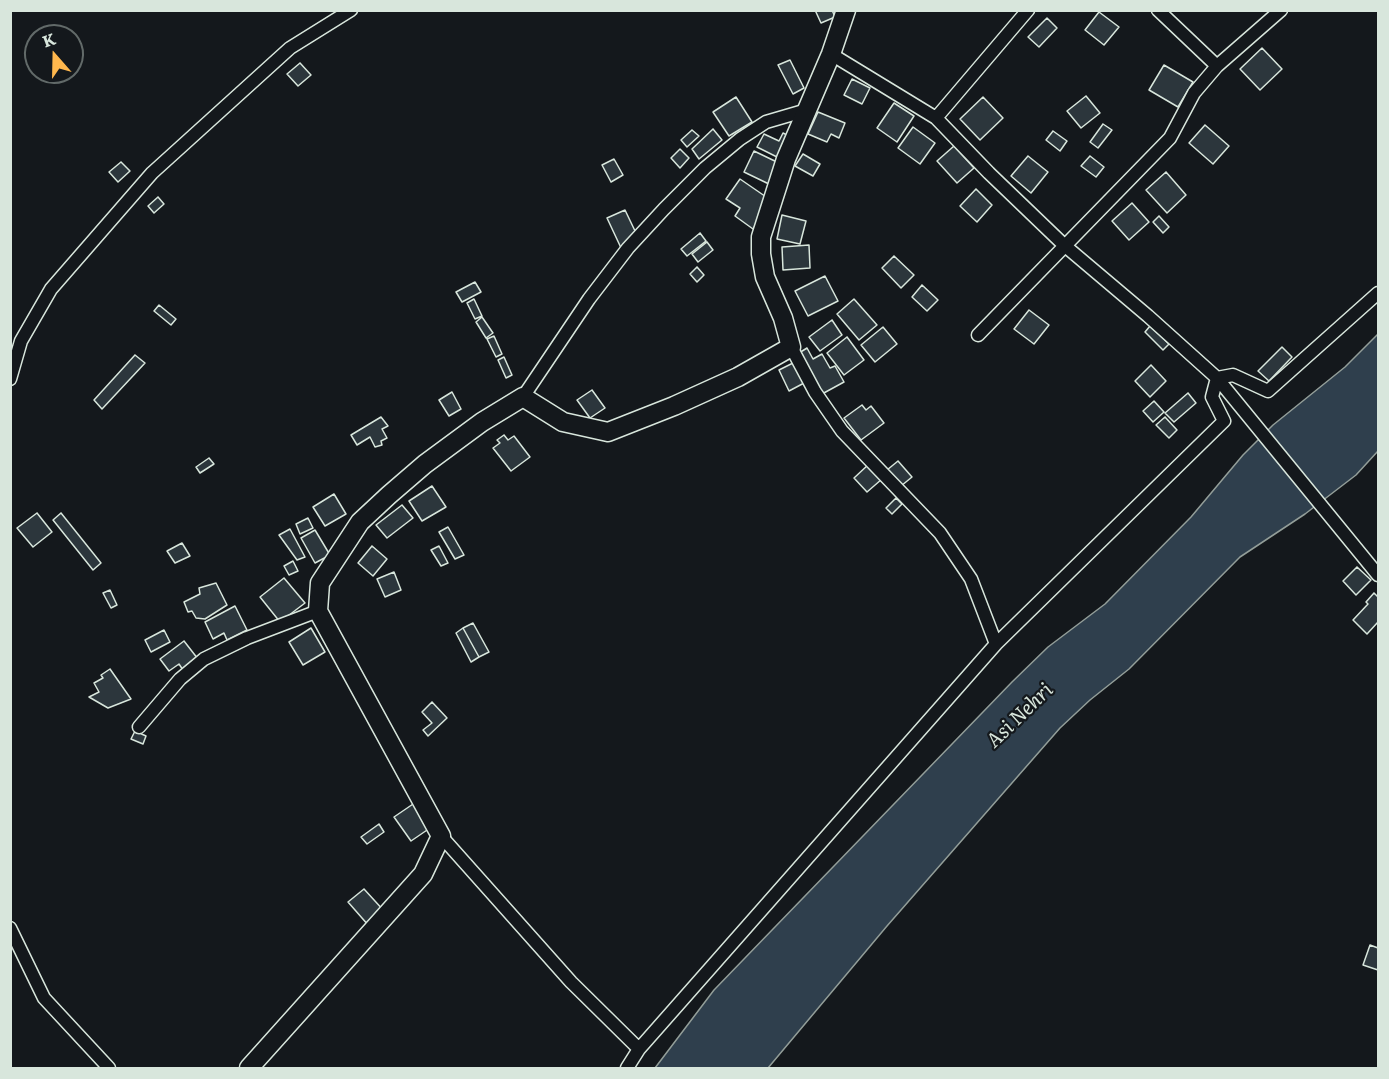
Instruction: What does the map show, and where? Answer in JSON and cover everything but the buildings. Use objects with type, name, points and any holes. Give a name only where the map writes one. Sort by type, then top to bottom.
[{"type":"street","points":[[10,379],[21,341],[51,289],[152,173],[290,48],[351,10]]},
{"type":"street","points":[[846,10],[831,54],[786,159],[761,237],[765,277],[783,318],[791,347],[815,392],[842,431],[940,533],[972,579],[996,644]]},
{"type":"street","points":[[936,118],[1028,10]]},
{"type":"street","points":[[1158,10],[1217,66]]},
{"type":"street","points":[[978,335],[1170,138],[1194,93],[1217,66],[1281,10]]},
{"type":"street","points":[[831,54],[936,118],[1064,245],[1217,378],[1378,575]]},
{"type":"street","points":[[639,1049],[571,982],[441,836],[318,611],[320,583],[360,522],[425,464],[482,422],[524,397],[589,299],[628,248],[705,168],[740,139],[766,122],[807,110]]},
{"type":"street","points":[[1217,378],[1233,375],[1268,391],[1378,293]]},
{"type":"street","points":[[524,397],[563,422],[608,432],[728,382],[791,347]]},
{"type":"street","points":[[627,1068],[639,1049],[996,644],[1224,422],[1212,397],[1217,378]]},
{"type":"street","points":[[139,728],[180,679],[204,659],[247,638],[318,611]]},
{"type":"street","points":[[249,1068],[423,874],[441,836]]},
{"type":"street","points":[[10,928],[44,998],[109,1068]]},
{"type":"water","name":"Asi Nehri","points":[[1378,334],[1378,451],[1356,475],[1305,514],[1240,557],[1129,669],[1060,728],[887,926],[768,1068],[655,1068],[714,990],[1012,682],[1048,647],[1105,604],[1191,517],[1243,455],[1273,425],[1345,367]]}]
